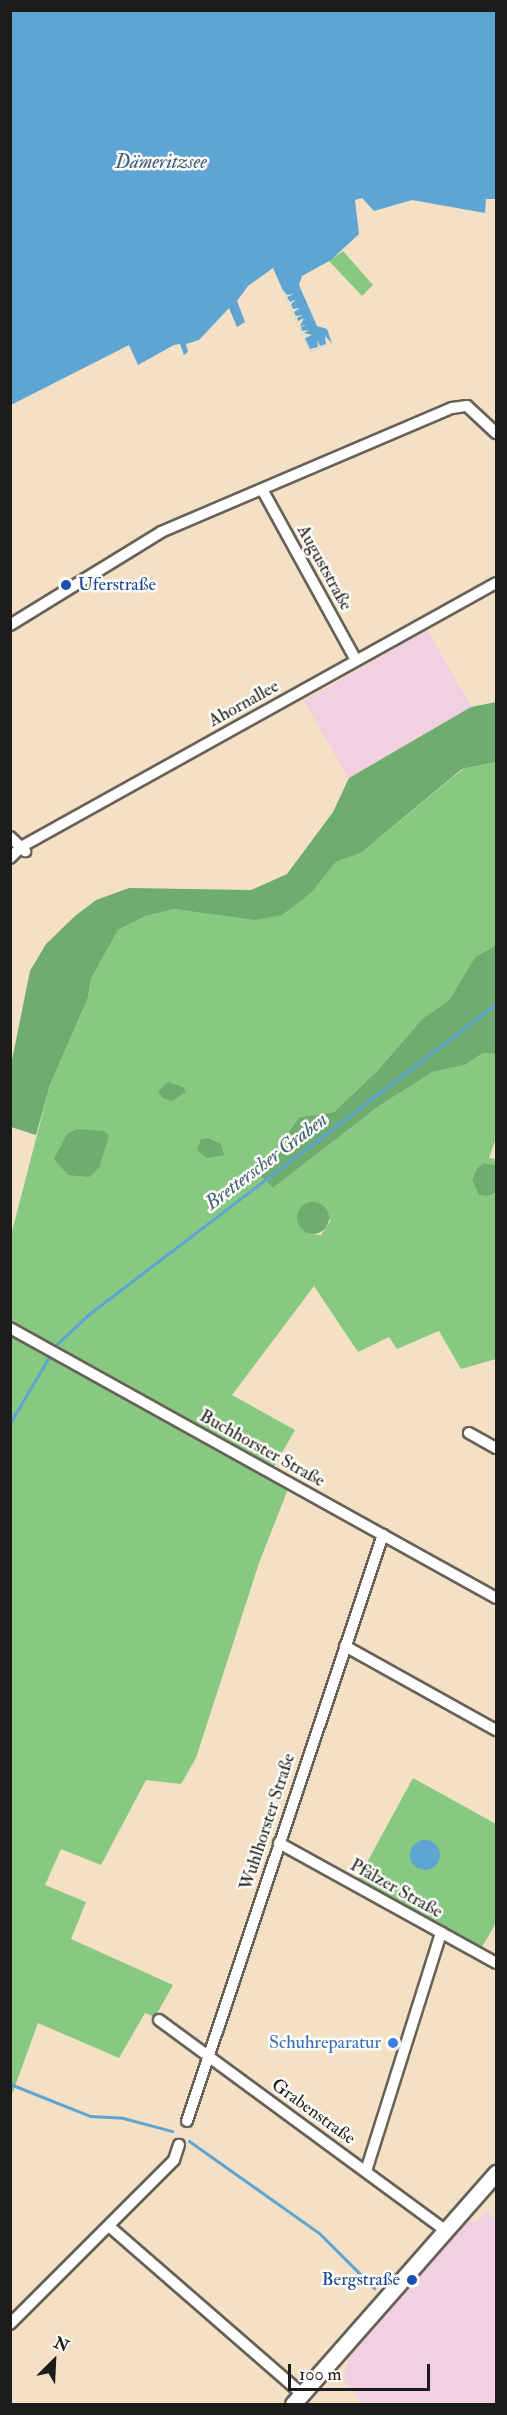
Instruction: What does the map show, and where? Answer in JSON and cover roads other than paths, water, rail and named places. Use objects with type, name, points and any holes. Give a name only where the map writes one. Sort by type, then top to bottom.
[{"type":"main road","points":[[297,2399],[496,2173]]},
{"type":"street","points":[[10,626],[161,532],[460,406],[475,412],[496,433]]},
{"type":"street","name":"Auguststraße","points":[[263,490],[356,660]]},
{"type":"street","name":"Ahornallee","points":[[10,858],[356,660],[496,583]]},
{"type":"street","points":[[10,837],[23,850]]},
{"type":"street","name":"Buchhorster Straße","points":[[10,1329],[496,1598]]},
{"type":"street","points":[[469,1433],[496,1448]]},
{"type":"street","name":"Wuhlhorster Straße","points":[[187,2121],[383,1535]]},
{"type":"street","points":[[345,1646],[496,1730]]},
{"type":"street","name":"Pfälzer Straße","points":[[279,1843],[496,1963]]},
{"type":"street","points":[[366,2171],[441,1933]]},
{"type":"street","name":"Grabenstraße","points":[[159,2020],[446,2231]]},
{"type":"street","points":[[10,2324],[95,2236],[110,2228],[174,2160],[179,2145]]},
{"type":"street","points":[[110,2228],[297,2399]]},
{"type":"water","name":"Dämeritzsee","points":[[11,11],[496,11],[496,199],[486,199],[485,213],[412,200],[374,211],[362,198],[355,200],[359,234],[331,260],[302,276],[299,285],[317,326],[327,329],[332,343],[310,352],[273,268],[248,286],[237,301],[245,322],[237,327],[229,308],[199,340],[186,344],[188,352],[184,355],[180,344],[174,345],[138,365],[129,345],[11,405]]},
{"type":"water","points":[[425,1840],[431,1841],[439,1849],[439,1861],[431,1869],[425,1870],[419,1869],[411,1861],[410,1855],[411,1849],[419,1841]]},
{"type":"waterway","name":"Bretterscher Graben","points":[[56,1345],[89,1314],[496,1004]]},
{"type":"waterway","name":"Bretterscher Graben","points":[[10,1423],[49,1357]]},
{"type":"waterway","points":[[10,2084],[90,2116],[123,2118],[172,2131]]},
{"type":"waterway","points":[[189,2141],[319,2233],[374,2288]]},
{"type":"place","name":"Uferstraße","points":[[66,585]]},
{"type":"place","name":"Schuhreparatur","points":[[393,2043]]},
{"type":"place","name":"Bergstraße","points":[[412,2280]]}]
